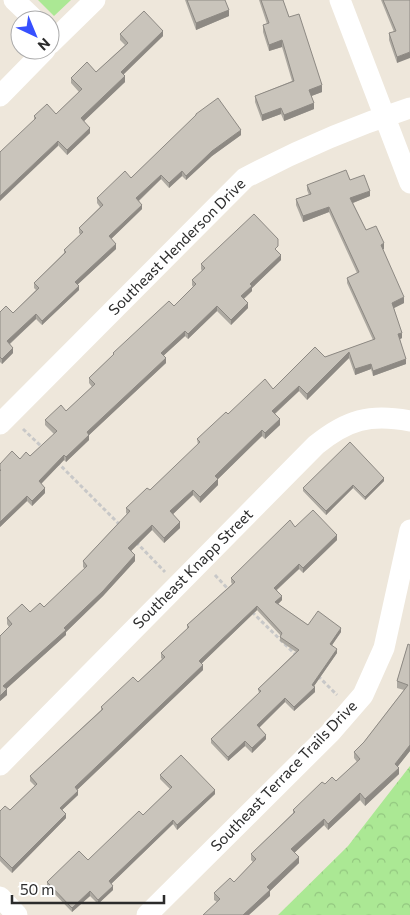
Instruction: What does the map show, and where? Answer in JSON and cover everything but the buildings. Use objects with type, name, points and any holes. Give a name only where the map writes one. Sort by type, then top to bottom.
[{"type":"street","points":[[14,0],[24,10]]},
{"type":"street","points":[[60,33],[95,0]]},
{"type":"street","points":[[340,0],[410,183]]},
{"type":"street","points":[[0,96],[33,60]]},
{"type":"street","name":"Southeast Henderson Drive","points":[[5,419],[245,178],[280,160],[384,116],[410,108]]},
{"type":"street","name":"Southeast Knapp Street","points":[[0,765],[316,445],[334,430],[356,421],[373,418],[410,422]]},
{"type":"street","name":"Southeast Terrace Trails Drive","points":[[147,915],[330,733],[363,695],[384,648],[410,530]]},
{"type":"street","points":[[0,897],[17,915]]},
{"type":"path","points":[[5,419],[49,455]]},
{"type":"path","points":[[56,462],[124,530]]},
{"type":"path","points":[[131,537],[178,585]]},
{"type":"path","points":[[201,561],[235,596]]},
{"type":"path","points":[[249,609],[304,662]]},
{"type":"path","points":[[317,676],[351,709]]},
{"type":"green space","points":[[38,0],[71,0],[60,10],[48,10]]},
{"type":"green space","points":[[410,766],[410,915],[278,915],[348,846]]}]
